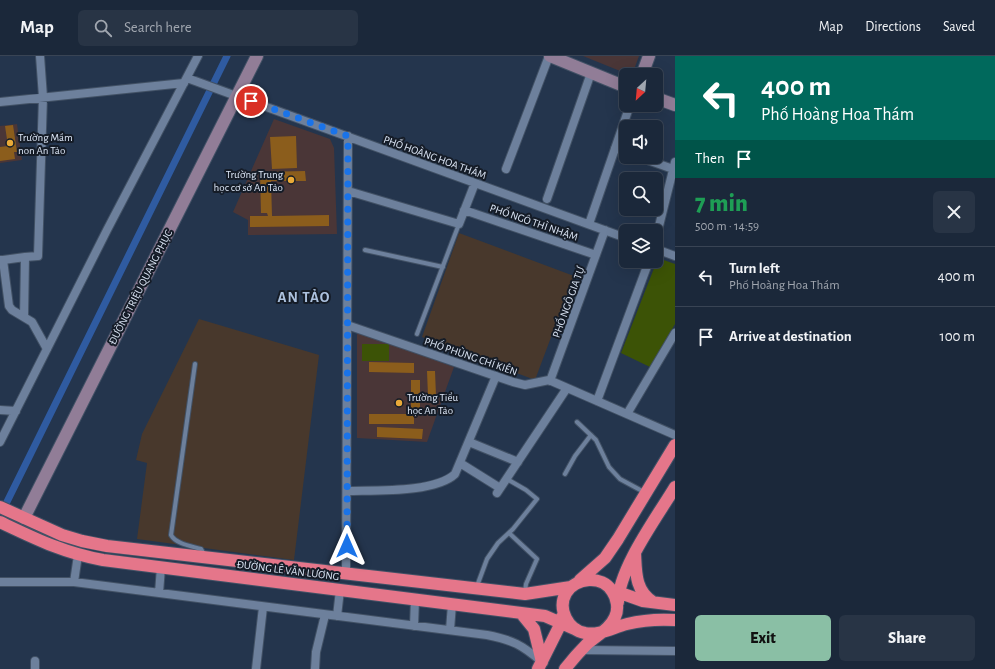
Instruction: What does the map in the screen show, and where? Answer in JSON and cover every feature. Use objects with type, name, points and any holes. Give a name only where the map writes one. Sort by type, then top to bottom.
[{"type":"highway","points":[[540,666],[561,623],[565,597],[571,587],[605,558],[675,445]]},
{"type":"highway","points":[[565,669],[582,650],[605,631],[616,616],[618,607],[615,591],[635,553],[675,487]]},
{"type":"highway","name":"ĐƯỜNG LÊ VĂN LƯƠNG","points":[[0,507],[62,535],[107,546],[525,594],[571,587]]},
{"type":"highway","name":"ĐƯỜNG LÊ VĂN LƯƠNG","points":[[6,524],[38,541],[78,555],[545,616],[577,630]]},
{"type":"highway","points":[[635,553],[638,584],[646,597],[654,603]]},
{"type":"highway","points":[[571,587],[588,579],[597,580],[605,583],[615,591],[643,601],[675,605]]},
{"type":"highway","points":[[563,610],[568,622],[577,630],[586,634],[605,631],[626,624],[656,619],[675,620]]},
{"type":"highway","points":[[521,613],[534,629],[540,666]]},
{"type":"street","points":[[40,56],[43,97],[38,256],[2,260],[9,306],[12,310],[24,317],[34,326],[47,349]]},
{"type":"street","points":[[0,442],[107,230],[198,56]]},
{"type":"street","name":"ĐƯỜNG TRIỆU QUANG PHỤC","points":[[21,517],[237,96],[256,56]]},
{"type":"street","points":[[506,169],[549,56],[619,84]]},
{"type":"street","points":[[645,68],[649,56]]},
{"type":"street","points":[[547,199],[591,73]]},
{"type":"street","points":[[0,102],[186,81]]},
{"type":"street","name":"PHỐ HOÀNG HOA THÁM","points":[[186,81],[199,83],[223,91],[619,235]]},
{"type":"street","points":[[663,101],[675,105]]},
{"type":"street","points":[[589,224],[628,112]]},
{"type":"street","points":[[346,574],[348,136]]},
{"type":"street","points":[[615,148],[619,149]]},
{"type":"street","points":[[659,224],[674,165],[663,162]]},
{"type":"street","points":[[348,191],[459,224],[475,183]]},
{"type":"street","name":"PHỐ NGÔ THÌ NHẬM","points":[[464,210],[596,256]]},
{"type":"street","name":"PHỐ NGÔ GIA TỰ","points":[[550,381],[605,230]]},
{"type":"street","points":[[663,252],[675,256]]},
{"type":"street","points":[[24,317],[25,257]]},
{"type":"street","points":[[597,401],[646,268]]},
{"type":"street","name":"PHỐ PHÙNG CHÍ KIÊN","points":[[347,326],[526,385],[550,381]]},
{"type":"street","points":[[627,414],[675,333]]},
{"type":"street","points":[[347,491],[407,489],[440,484],[450,479],[456,474],[496,376]]},
{"type":"street","points":[[550,381],[675,435]]},
{"type":"street","points":[[460,463],[499,491],[567,388]]},
{"type":"street","points":[[0,410],[16,410]]},
{"type":"street","points":[[469,442],[518,462]]},
{"type":"street","points":[[74,582],[78,555]]},
{"type":"street","points":[[159,593],[161,567]]},
{"type":"street","points":[[0,582],[74,582],[450,630],[508,639],[525,648],[540,666]]},
{"type":"street","points":[[338,616],[340,590]]},
{"type":"street","points":[[414,626],[415,599]]},
{"type":"street","points":[[450,630],[452,604]]},
{"type":"street","points":[[256,669],[263,607]]},
{"type":"street","points":[[315,669],[316,652],[326,615]]},
{"type":"street","points":[[582,650],[675,651]]},
{"type":"lane","points":[[417,334],[459,224]]},
{"type":"lane","points":[[365,250],[442,267]]},
{"type":"lane","points":[[195,364],[171,535],[180,543],[201,549],[204,552],[205,557]]},
{"type":"lane","points":[[577,422],[596,440],[609,467],[620,479],[646,493]]},
{"type":"lane","points":[[565,474],[575,456],[591,435]]},
{"type":"lane","points":[[477,588],[487,559],[498,543],[509,533],[537,499],[526,490],[507,479]]},
{"type":"lane","points":[[509,533],[537,560],[526,584],[525,594]]},
{"type":"shaded area","points":[[583,56],[639,56],[635,68],[619,68],[619,71]]},
{"type":"shaded area","name":"Trường Trung học cơ sở An Tảo","points":[[274,119],[330,139],[334,148],[337,234],[248,235],[248,220],[233,212]]},
{"type":"shaded area","name":"Trường Mầm non An Tảo","points":[[17,124],[22,160],[0,163],[0,126]]},
{"type":"shaded area","points":[[459,233],[574,276],[535,380],[422,337]]},
{"type":"shaded area","points":[[199,319],[319,355],[294,560],[137,539],[147,463],[136,460],[142,434]]},
{"type":"shaded area","name":"Trường Tiểu học An Tảo","points":[[357,334],[365,334],[454,367],[427,442],[357,438]]},
{"type":"green space","points":[[663,260],[675,264],[675,324],[650,367],[621,353],[654,268],[663,268]]},
{"type":"green space","points":[[362,344],[389,344],[389,361],[362,361]]},
{"type":"building","points":[[13,125],[17,152],[14,152],[15,159],[0,161],[0,147],[8,146],[5,126]]},
{"type":"building","points":[[296,136],[297,168],[272,169],[270,137]]},
{"type":"building","points":[[305,171],[306,181],[271,181],[272,216],[329,215],[329,226],[250,227],[250,216],[268,216],[267,213],[261,213],[260,172]]},
{"type":"building","points":[[369,362],[414,363],[414,373],[369,372]]},
{"type":"building","points":[[427,371],[435,371],[436,396],[428,396]]},
{"type":"building","points":[[411,380],[420,380],[420,409],[411,409]]},
{"type":"building","points":[[369,414],[414,414],[414,424],[369,424]]},
{"type":"building","points":[[377,427],[423,429],[422,439],[377,437]]},
{"type":"waterway","points":[[0,516],[227,56]]},
{"type":"place","name":"Trường Mầm non An Tảo","points":[[10,143]]},
{"type":"place","name":"Trường Trung học cơ sở An Tảo","points":[[291,180]]},
{"type":"place","name":"Trường Tiểu học An Tảo","points":[[399,403]]},
{"type":"district","name":"AN TẢO","points":[[304,297]]},
{"type":"route","points":[[251,101],[348,136],[347,546]]}]
